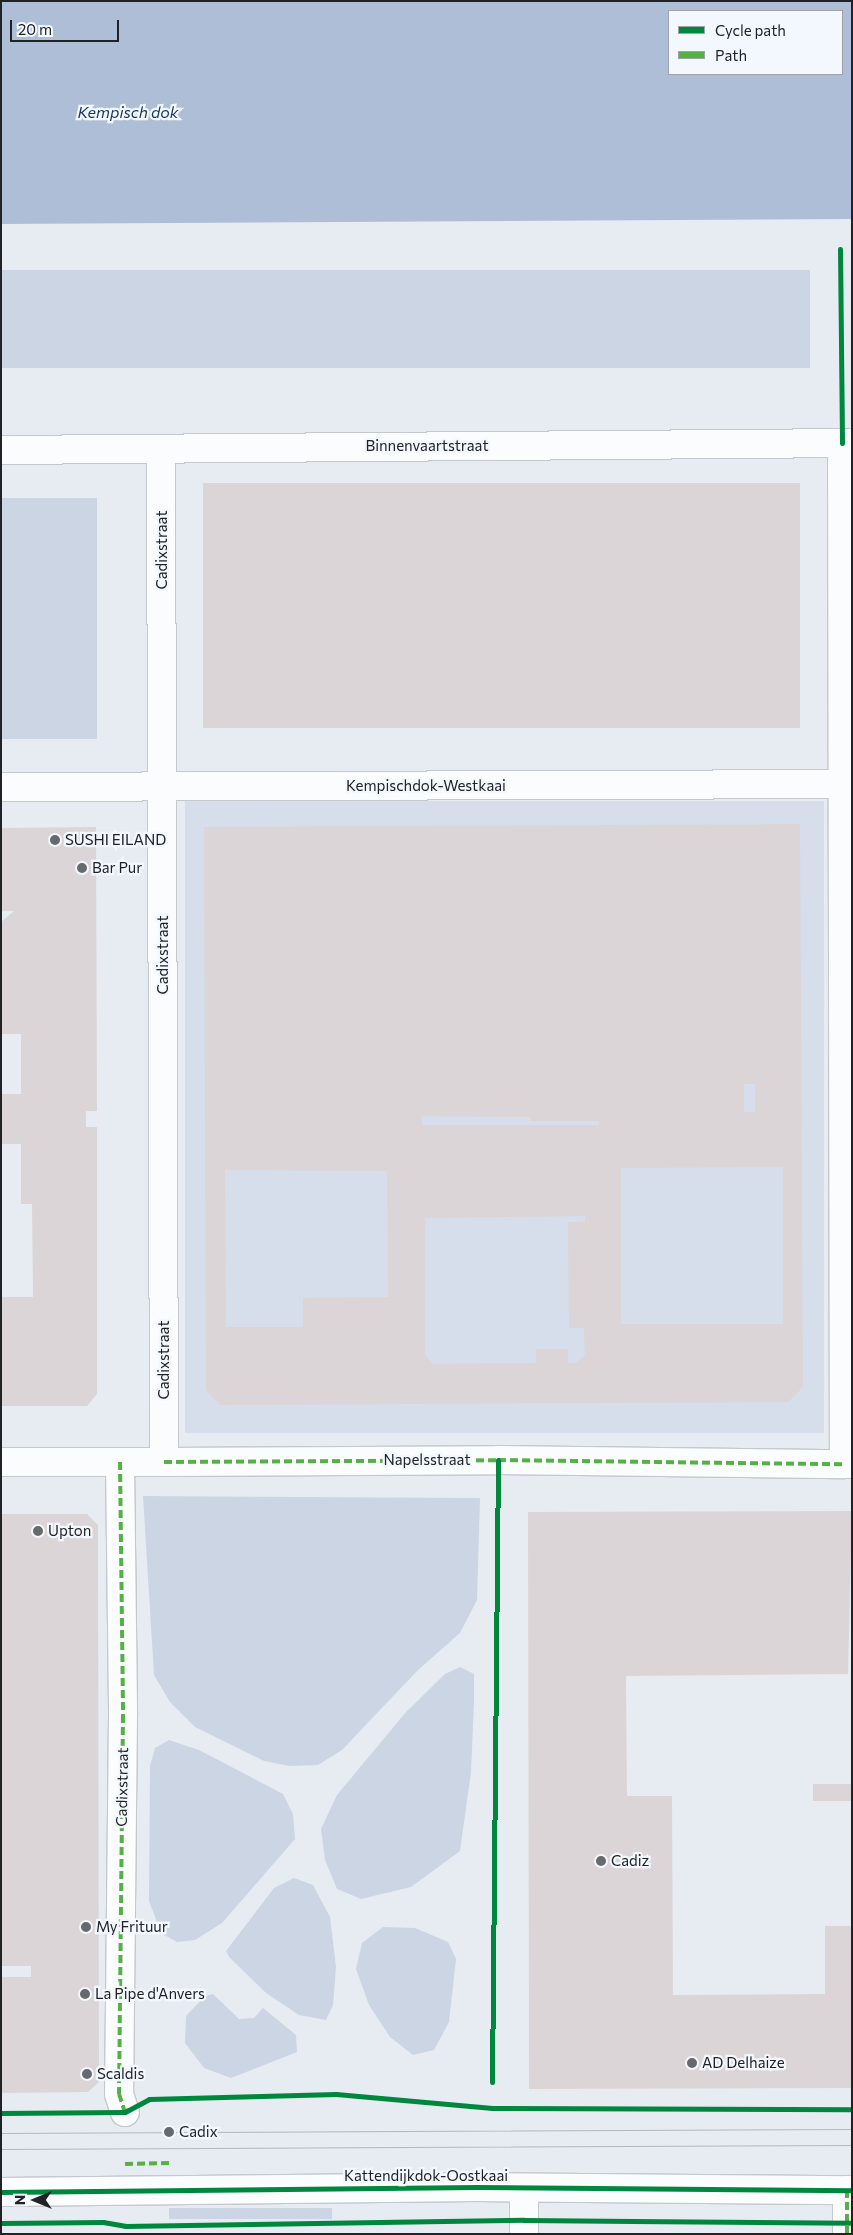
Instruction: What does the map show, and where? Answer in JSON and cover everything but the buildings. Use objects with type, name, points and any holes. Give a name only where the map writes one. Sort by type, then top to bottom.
[{"type":"street","name":"Binnenvaartstraat","points":[[1,450],[847,443]]},
{"type":"street","points":[[847,443],[848,1464]]},
{"type":"street","name":"Cadixstraat","points":[[161,448],[164,1462]]},
{"type":"street","name":"Kempischdok-Westkaai","points":[[1,787],[847,784]]},
{"type":"street","name":"Napelsstraat","points":[[1,1462],[498,1460],[848,1464]]},
{"type":"street","name":"Cadixstraat","points":[[120,1462],[123,1715],[118,2094],[125,2112]]},
{"type":"street","points":[[524,2188],[524,2234]]},
{"type":"street","name":"Kattendijkdok-Oostkaai","points":[[1,2192],[524,2188],[849,2190]]},
{"type":"street","points":[[847,2234],[849,2190]]},
{"type":"shaded area","points":[[1,270],[810,270],[810,368],[1,368]]},
{"type":"shaded area","points":[[1,498],[97,498],[97,739],[1,739]]},
{"type":"shaded area","points":[[185,801],[824,801],[824,1433],[185,1433]]},
{"type":"shaded area","points":[[143,1496],[480,1498],[477,1600],[460,1633],[418,1670],[342,1750],[318,1765],[290,1766],[264,1761],[195,1727],[170,1702],[154,1675]]},
{"type":"shaded area","points":[[460,1667],[474,1674],[474,1702],[471,1772],[460,1851],[411,1887],[361,1899],[337,1889],[325,1860],[321,1829],[337,1795],[406,1712],[445,1674]]},
{"type":"shaded area","points":[[169,1740],[199,1750],[283,1794],[293,1814],[295,1839],[222,1923],[195,1940],[177,1942],[161,1933],[149,1901],[150,1766],[155,1748]]},
{"type":"shaded area","points":[[294,1878],[313,1885],[330,1917],[336,1967],[333,2005],[326,2020],[299,2015],[266,1993],[229,1957],[226,1951],[274,1888]]},
{"type":"shaded area","points":[[383,1927],[415,1928],[448,1942],[456,1959],[449,2022],[434,2050],[413,2055],[390,2037],[369,2005],[356,1969],[362,1943]]},
{"type":"shaded area","points":[[213,1994],[239,2019],[254,2018],[263,2008],[296,2035],[297,2052],[231,2078],[204,2068],[185,2043],[186,2016],[205,1996]]},
{"type":"shaded area","points":[[169,2208],[332,2208],[332,2219],[169,2219]]},
{"type":"water","name":"Kempisch dok","points":[[1,1],[852,1],[852,219],[1,224]]},
{"type":"tram line","points":[[1,2133],[852,2129]]},
{"type":"tram line","points":[[1,2149],[852,2145]]},
{"type":"marked path","points":[[164,1462],[498,1460],[844,1464]]},
{"type":"marked path","points":[[120,1462],[123,1715],[119,2094],[125,2112],[128,2110]]},
{"type":"marked path","points":[[125,2164],[169,2163]]},
{"type":"marked path","points":[[847,2190],[847,2234]]},
{"type":"cycle path","points":[[840,249],[842,443]]},
{"type":"cycle path","points":[[492,2082],[498,1460]]},
{"type":"cycle path","points":[[1,2113],[125,2112],[149,2099],[336,2094],[492,2108],[852,2109]]},
{"type":"cycle path","points":[[1,2192],[477,2187],[852,2190]]},
{"type":"cycle path","points":[[1,2223],[103,2222],[125,2226],[524,2220],[852,2223]]},
{"type":"place","name":"SUSHI EILAND","points":[[55,840]]},
{"type":"place","name":"Bar Pur","points":[[82,868]]},
{"type":"place","name":"Upton","points":[[38,1531]]},
{"type":"place","name":"Cadiz","points":[[601,1861]]},
{"type":"place","name":"My Frituur","points":[[86,1927]]},
{"type":"place","name":"La Pipe d'Anvers","points":[[85,1994]]},
{"type":"place","name":"AD Delhaize","points":[[692,2063]]},
{"type":"place","name":"Scaldis","points":[[87,2074]]},
{"type":"place","name":"Cadix","points":[[169,2132]]}]
